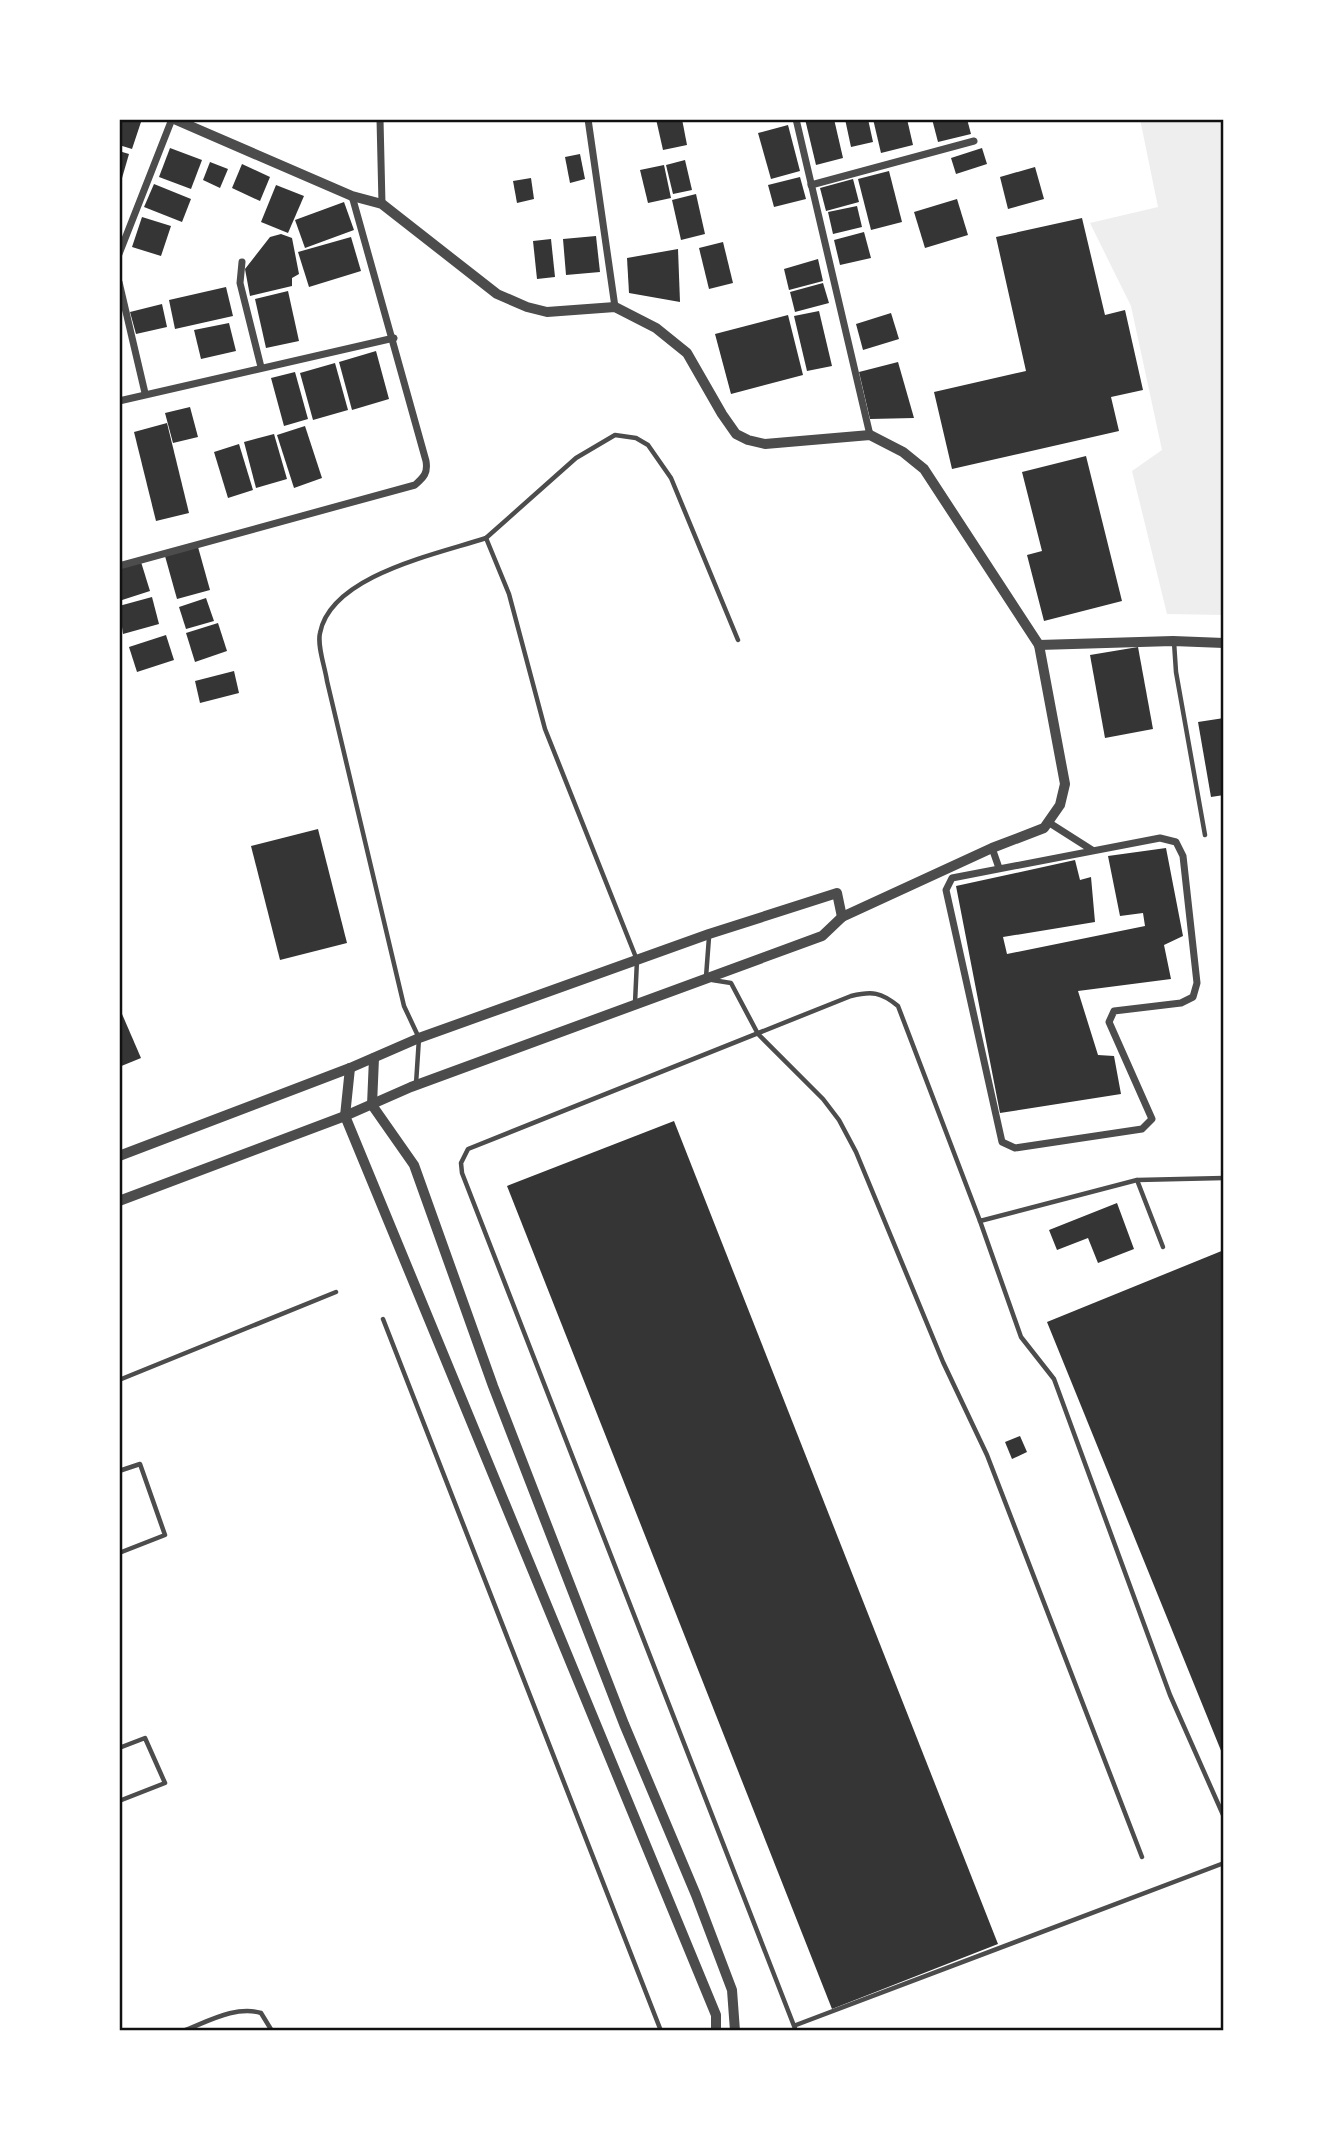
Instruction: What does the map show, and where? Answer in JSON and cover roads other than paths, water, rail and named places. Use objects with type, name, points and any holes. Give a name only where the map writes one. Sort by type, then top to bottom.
[{"type":"street","points":[[119,254],[173,119],[352,196],[382,204],[497,294],[527,307],[547,312],[615,307],[656,328],[687,353],[736,434],[748,440],[765,444],[870,435],[903,452],[924,469],[1039,645],[1065,784],[1060,805],[1044,828],[992,848],[842,917],[822,936],[416,1085],[345,1116],[119,1201]]},
{"type":"street","points":[[380,119],[382,204]]},
{"type":"street","points":[[587,119],[615,307]]},
{"type":"street","points":[[796,119],[870,435]]},
{"type":"street","points":[[810,185],[974,141]]},
{"type":"street","points":[[119,566],[415,485],[424,478],[426,461],[394,338],[352,196]]},
{"type":"street","points":[[242,262],[240,283],[261,367]]},
{"type":"street","points":[[119,282],[145,393]]},
{"type":"street","points":[[119,401],[394,338]]},
{"type":"street","points":[[1039,645],[1173,641],[1224,643]]},
{"type":"street","points":[[1048,822],[1093,850]]},
{"type":"street","points":[[1160,838],[1176,842],[1183,856],[1197,983],[1193,997],[1181,1003],[1114,1012],[1109,1023],[1149,1106],[1152,1119],[1142,1129],[1015,1148],[1002,1142],[946,890],[952,878],[1093,850],[1160,838]]},
{"type":"street","points":[[992,848],[999,868]]},
{"type":"street","points":[[119,1156],[350,1068],[419,1038],[709,934],[837,893],[842,917]]},
{"type":"street","points":[[374,1058],[372,1105],[414,1165],[493,1386],[624,1724],[696,1895],[732,1990],[735,2031]]},
{"type":"street","points":[[350,1068],[345,1116],[716,2015],[716,2031]]},
{"type":"lane","points":[[416,1085],[419,1038],[401,993],[327,681],[320,633],[337,599],[362,581],[486,538],[576,458],[615,435],[636,438],[648,445],[671,478],[738,640]]},
{"type":"lane","points":[[486,538],[509,594],[545,729],[637,960],[635,1006]]},
{"type":"lane","points":[[1173,641],[1205,835]]},
{"type":"lane","points":[[709,934],[706,979],[731,983],[758,1034],[823,1099],[839,1120],[856,1152],[943,1362],[987,1455],[1142,1857]]},
{"type":"lane","points":[[1224,1817],[1170,1695],[1054,1380],[1021,1337],[981,1220],[898,1006],[885,995],[874,992],[851,996],[468,1149],[461,1163],[462,1173],[796,2028],[1224,1863]]},
{"type":"lane","points":[[981,1220],[1137,1180],[1224,1178]]},
{"type":"lane","points":[[1137,1180],[1163,1247]]},
{"type":"lane","points":[[119,1380],[336,1292]]},
{"type":"lane","points":[[383,1319],[661,2031]]},
{"type":"lane","points":[[119,1471],[140,1464],[165,1535],[119,1553]]},
{"type":"lane","points":[[119,1748],[145,1738],[165,1783],[119,1801]]},
{"type":"lane","points":[[183,2031],[250,2009],[261,2013],[272,2031]]}]
